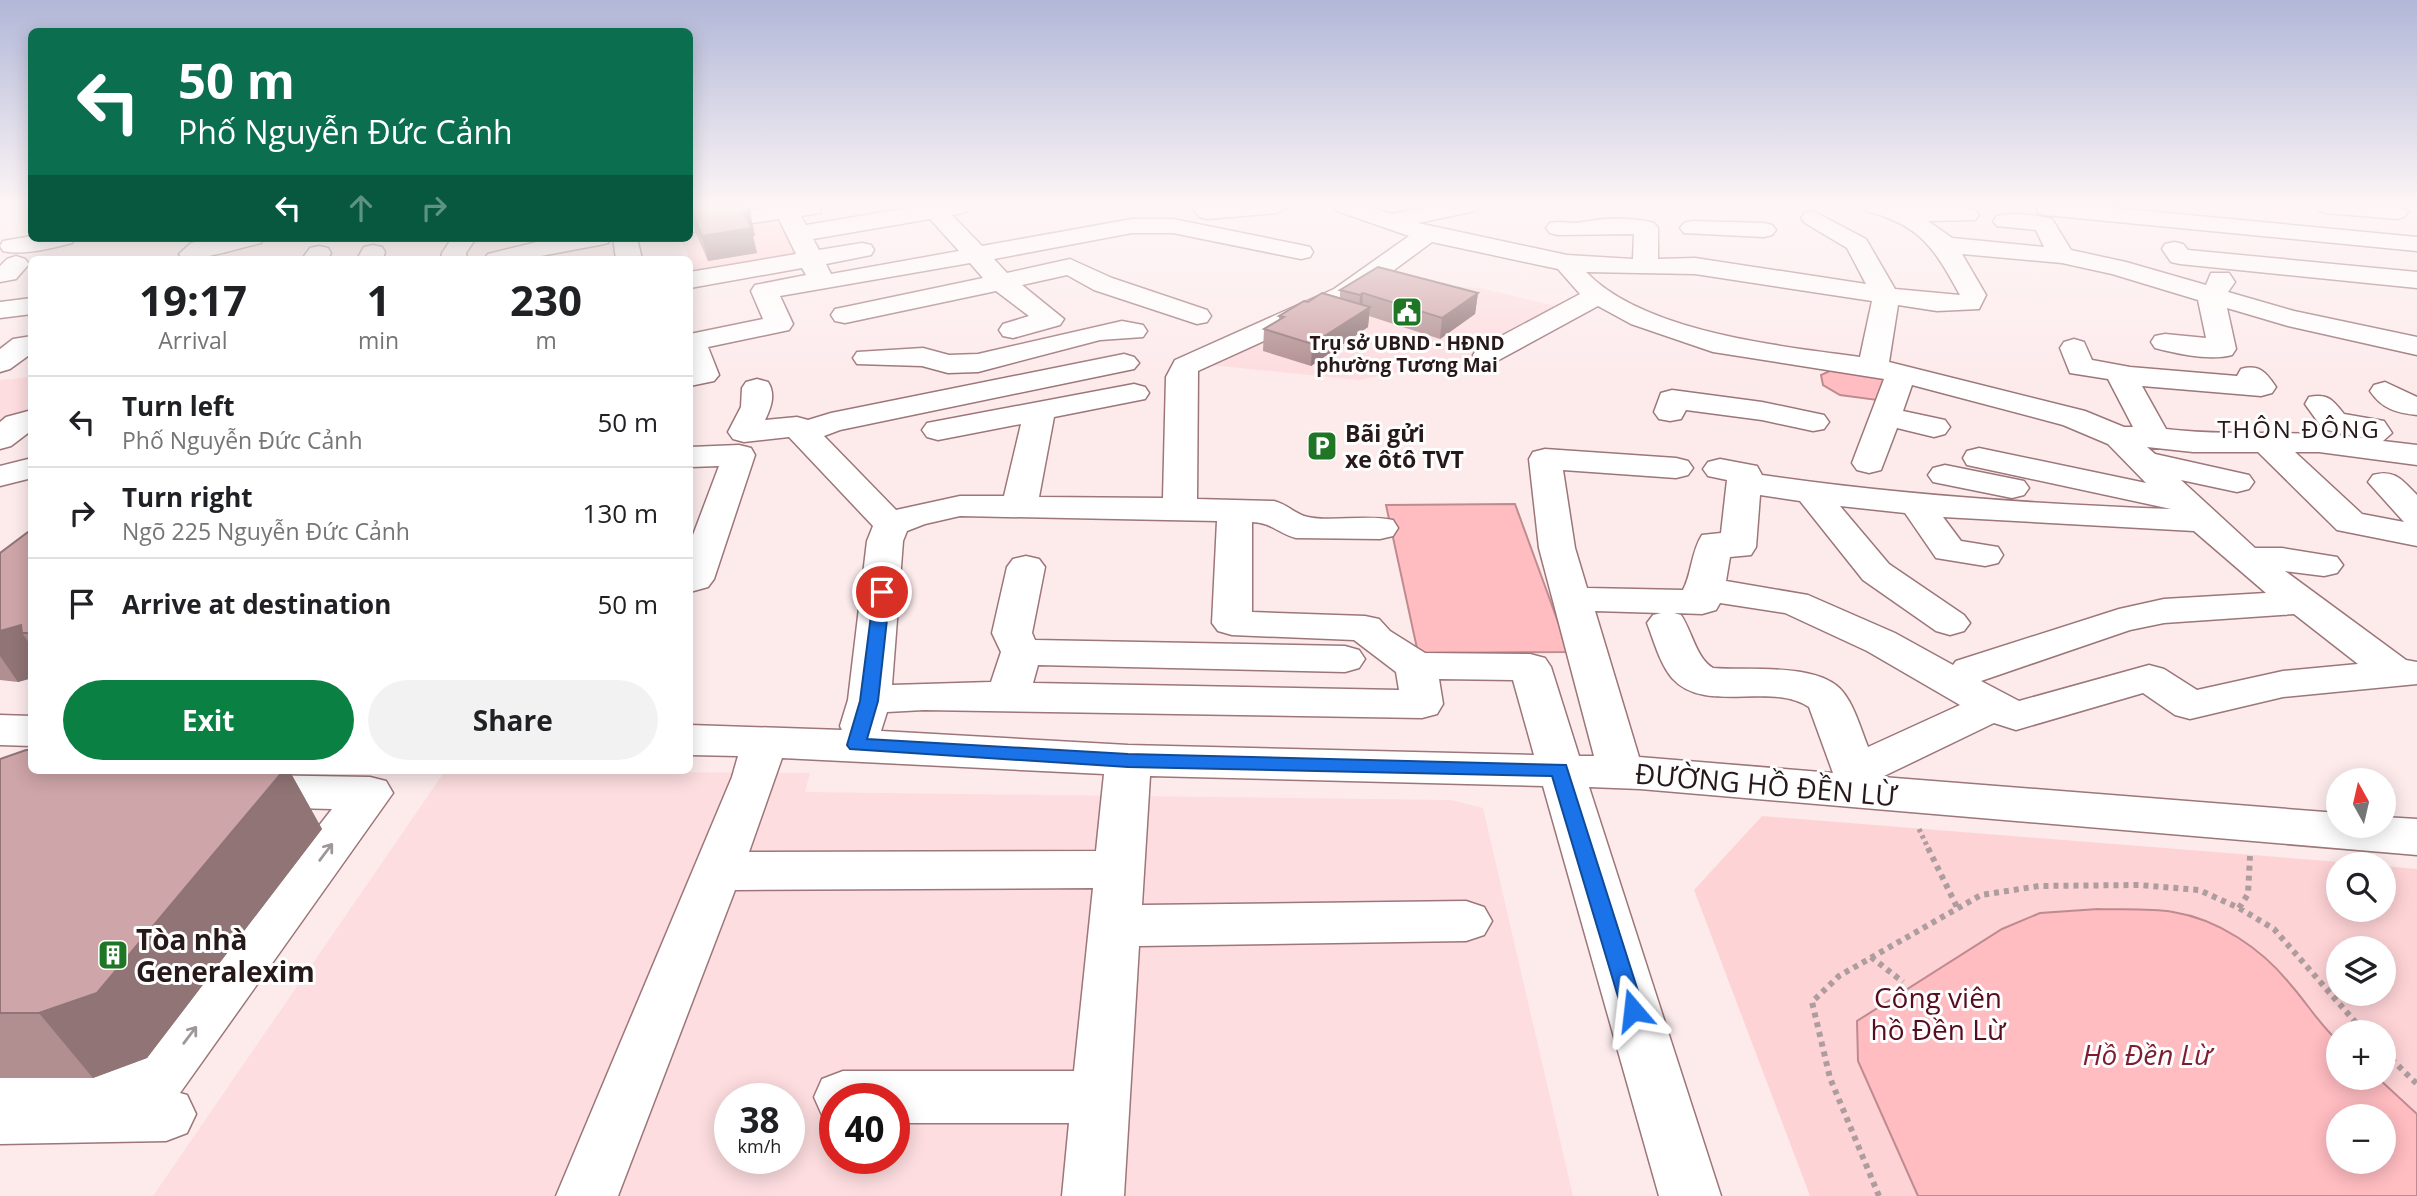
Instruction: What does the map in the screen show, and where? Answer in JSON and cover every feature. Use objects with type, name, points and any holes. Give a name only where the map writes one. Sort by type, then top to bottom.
[{"type":"street","points":[[693,279],[752,262]]},
{"type":"street","points":[[693,304],[751,289],[786,262]]},
{"type":"street","points":[[818,262],[856,313],[867,358],[893,409]]},
{"type":"street","points":[[984,262],[1099,332]]},
{"type":"street","points":[[1180,509],[1181,371],[1207,355],[1318,306],[1392,262]]},
{"type":"street","points":[[1561,262],[1645,266],[1695,265],[1886,296],[1959,311],[1970,303],[1973,295],[1954,262]]},
{"type":"street","points":[[1645,262],[1645,266]]},
{"type":"street","points":[[1857,262],[1867,264],[1886,296],[1886,416],[1869,463]]},
{"type":"street","points":[[2088,262],[2137,273],[2268,312],[2404,366],[2401,404],[2417,406]]},
{"type":"street","points":[[2137,273],[2142,264],[2140,262]]},
{"type":"street","points":[[2175,285],[2179,276],[2176,262]]},
{"type":"street","points":[[2229,262],[2417,281]]},
{"type":"street","points":[[1567,263],[1579,280],[1598,295],[1641,318],[1723,346],[1887,371],[1943,369],[2074,418],[2137,446],[2212,504],[2246,559],[2302,603],[2410,673]]},
{"type":"street","points":[[4,267],[28,300]]},
{"type":"street","points":[[856,313],[1070,267],[1103,284],[1166,296],[1197,316]]},
{"type":"street","points":[[2344,273],[2364,295]]},
{"type":"street","points":[[2211,296],[2222,282],[2219,275],[2242,277]]},
{"type":"street","points":[[923,357],[928,352],[1002,324],[1049,319],[1031,304],[1013,279]]},
{"type":"street","points":[[693,342],[779,324],[751,289]]},
{"type":"street","points":[[1487,355],[1598,295]]},
{"type":"street","points":[[2175,336],[2222,349],[2211,296]]},
{"type":"street","points":[[1654,301],[1705,313],[1689,334]]},
{"type":"street","points":[[2268,312],[2274,334],[2328,346]]},
{"type":"street","points":[[856,313],[887,327],[924,320]]},
{"type":"street","points":[[867,358],[923,357],[948,364],[978,363],[1099,332],[1122,328],[1133,331]]},
{"type":"street","points":[[0,363],[23,345],[28,344]]},
{"type":"street","points":[[693,345],[704,375],[693,377]]},
{"type":"street","points":[[2076,353],[2082,371],[2121,375],[2190,392],[2261,387],[2251,375]]},
{"type":"street","points":[[1670,412],[1672,399],[1709,390],[1760,391],[1766,354]]},
{"type":"street","points":[[803,433],[831,422],[1124,363]]},
{"type":"street","points":[[2121,375],[2137,446],[2212,504]]},
{"type":"street","points":[[757,388],[756,407],[744,432],[797,427],[891,525]]},
{"type":"street","points":[[1709,390],[1813,422]]},
{"type":"street","points":[[938,430],[1134,393]]},
{"type":"street","points":[[2320,404],[2334,422],[2372,428],[2397,463],[2417,515]]},
{"type":"street","points":[[1019,509],[1039,412]]},
{"type":"street","points":[[1886,416],[1934,427]]},
{"type":"street","points":[[2077,441],[2137,446],[2193,442],[2319,442],[2397,463]]},
{"type":"street","points":[[2265,441],[2350,522],[2417,535]]},
{"type":"street","points":[[693,457],[739,455],[693,580]]},
{"type":"street","points":[[1979,458],[2212,504]]},
{"type":"street","points":[[1621,772],[1557,548],[1545,460],[1676,468]]},
{"type":"street","points":[[1945,475],[2014,488],[2020,515]]},
{"type":"street","points":[[1707,590],[1707,573],[1715,543],[1738,547],[1733,476],[1811,493],[1918,507],[2020,515],[2212,504]]},
{"type":"street","points":[[1811,493],[1876,572],[1950,622]]},
{"type":"street","points":[[1918,507],[1949,550],[1985,555]]},
{"type":"street","points":[[891,525],[941,508],[1180,509],[1274,512],[1296,527],[1380,528]]},
{"type":"street","points":[[1236,511],[1232,623],[1365,628],[1376,640],[1416,666],[1530,667],[1690,1196]]},
{"type":"street","points":[[857,745],[869,701],[885,541],[891,525]]},
{"type":"street","points":[[2246,559],[2282,559],[2324,565]]},
{"type":"street","points":[[1008,696],[1021,652],[1012,633],[1026,567]]},
{"type":"street","points":[[1572,599],[1702,602],[1702,589],[1794,603],[1881,642],[2016,716],[2149,678],[2189,705],[2283,684],[2410,673]]},
{"type":"street","points":[[1972,670],[2119,621],[2164,611],[2302,603]]},
{"type":"street","points":[[1667,623],[1686,668],[1697,678],[1799,686],[1827,700],[1859,781],[1994,706]]},
{"type":"street","points":[[1021,652],[1345,659]]},
{"type":"street","points":[[869,701],[924,696],[1008,696],[1422,704],[1416,666]]},
{"type":"street","points":[[0,730],[28,732]]},
{"type":"street","name":"ĐƯỜNG HỒ ĐỀN LỪ","points":[[693,740],[857,745],[1128,760],[1559,770],[1859,781],[2417,837]]},
{"type":"street","points":[[587,1196],[755,776],[764,741]]},
{"type":"street","points":[[1093,1196],[1128,760]]},
{"type":"street","points":[[0,1090],[149,1090],[370,793],[203,791]]},
{"type":"street","points":[[717,871],[1118,869]]},
{"type":"street","points":[[1114,926],[1466,921]]},
{"type":"street","points":[[910,1097],[1101,1097]]},
{"type":"street","points":[[0,1117],[166,1114]]},
{"type":"path","points":[[1918,827],[1957,907]]},
{"type":"path","points":[[2239,908],[2248,894],[2251,845]]},
{"type":"path","points":[[1880,1196],[1839,1106],[1817,1042],[1812,1002],[1839,976],[1981,895],[2039,886],[2139,885],[2199,890],[2239,908],[2274,929],[2354,1020]]},
{"type":"path","points":[[1871,957],[1903,982]]},
{"type":"path","points":[[2396,1064],[2417,1084]]},
{"type":"shaded area","points":[[1375,281],[1480,288],[1559,307],[1477,357],[1359,380],[1210,365]]},
{"type":"shaded area","points":[[28,377],[28,417],[20,421],[0,419],[0,380]]},
{"type":"shaded area","points":[[810,773],[805,792],[1451,800],[1483,808],[1573,1196],[153,1196],[443,774]]},
{"type":"green space","points":[[693,262],[787,262],[693,278]]},
{"type":"green space","name":"Công viên hồ Đền Lừ","points":[[1762,816],[2326,861],[2326,922],[2396,922],[2396,867],[2417,869],[2417,1196],[1810,1196],[1694,890]]},
{"type":"water","points":[[1834,369],[1868,372],[1887,380],[1877,400],[1840,395],[1823,385],[1821,375]]},
{"type":"water","points":[[1515,504],[1569,652],[1418,653],[1386,505]]},
{"type":"water","name":"Hồ Đền Lừ","points":[[2098,909],[2145,910],[2190,916],[2206,921],[2238,938],[2279,971],[2326,1029],[2326,1090],[2391,1090],[2417,1114],[2417,1196],[1918,1196],[1858,1061],[1857,1021],[2002,929],[2040,913]]},
{"type":"building","points":[[1378,267],[1478,293],[1442,318],[1363,293],[1360,295],[1340,290]]},
{"type":"building","points":[[1322,293],[1370,307],[1312,344],[1264,329],[1284,317],[1279,316]]},
{"type":"building","points":[[28,532],[28,633],[22,633],[21,625],[0,631],[0,553]]},
{"type":"building","points":[[28,750],[28,774],[281,774],[97,993],[39,1013],[0,1013],[0,759]]},
{"type":"place","name":"Trụ sở UBND - HĐND phường Tương Mai","points":[[1407,312]]},
{"type":"place","name":"Bãi gửi xe ôtô TVT","points":[[1322,446]]},
{"type":"place","name":"Tòa nhà Generalexim","points":[[113,955]]},
{"type":"district","name":"THÔN ĐÔNG","points":[[2299,428]]},
{"type":"route","points":[[882,592],[869,701],[857,745],[1128,760],[1559,770],[1633,1010]]}]
